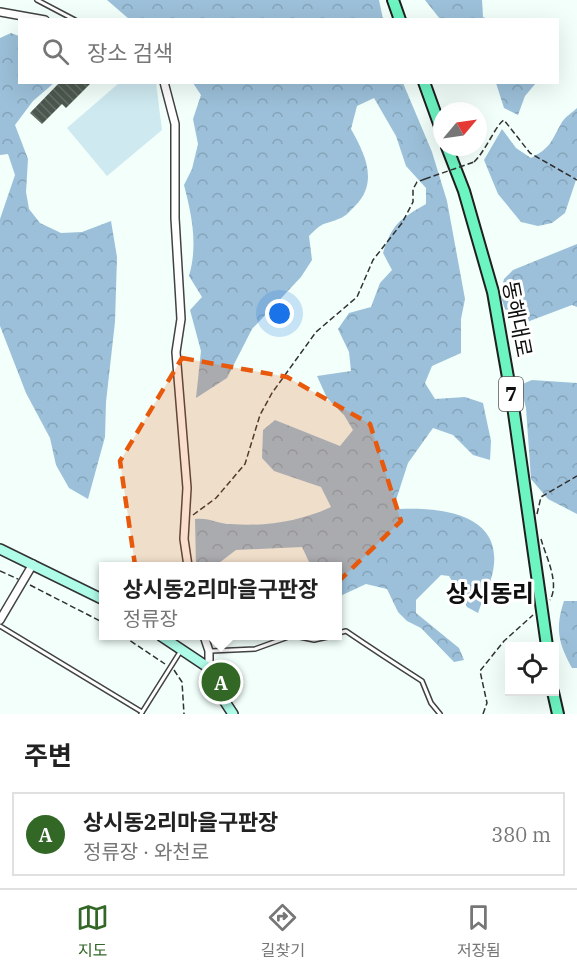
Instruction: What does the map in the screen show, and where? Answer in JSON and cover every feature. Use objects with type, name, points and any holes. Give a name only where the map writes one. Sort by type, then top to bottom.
[{"type":"main road","points":[[393,0],[399,18]]},
{"type":"main road","points":[[425,84],[433,107]]},
{"type":"main road","name":"동해대로","points":[[450,156],[464,191],[493,292],[513,406],[546,642]]},
{"type":"main road","points":[[554,696],[558,714]]},
{"type":"street","points":[[0,12],[34,18]]},
{"type":"street","points":[[165,84],[175,124],[175,218],[182,318],[176,352],[187,488],[184,538],[187,562]]},
{"type":"street","points":[[0,549],[99,597]]},
{"type":"street","points":[[0,620],[33,564]]},
{"type":"street","points":[[167,640],[209,668]]},
{"type":"street","points":[[205,640],[209,651],[212,682],[233,714]]},
{"type":"lane","points":[[37,0],[71,18]]},
{"type":"lane","points":[[0,626],[141,713],[182,649]]},
{"type":"lane","points":[[342,632],[346,631],[390,658],[406,673],[422,681],[431,703],[440,714]]},
{"type":"lane","points":[[209,651],[255,649],[281,640]]},
{"type":"path","points":[[186,519],[216,498],[245,464],[260,415],[272,393],[316,332],[357,297],[373,260],[402,223],[413,202],[413,189],[417,182],[474,162],[488,146],[498,123],[504,120],[530,153],[577,180]]},
{"type":"path","points":[[537,516],[541,497],[577,476]]},
{"type":"path","points":[[483,714],[487,703],[480,671],[504,641],[542,609],[554,593],[539,531]]},
{"type":"path","points":[[0,571],[99,620]]},
{"type":"highlighted area","points":[[182,358],[287,377],[370,424],[401,521],[312,607],[203,607],[137,579],[120,461]]},
{"type":"green space","points":[[107,0],[379,0],[383,18],[128,18]]},
{"type":"green space","points":[[425,0],[482,0],[483,17],[486,18],[439,18]]},
{"type":"green space","points":[[11,33],[18,36],[18,84],[53,84],[33,101],[15,125],[28,159],[26,192],[29,209],[40,223],[61,233],[82,232],[111,221],[117,257],[115,322],[106,402],[105,437],[88,499],[69,488],[56,465],[50,438],[26,393],[0,326],[0,219],[15,175],[8,154],[0,155],[0,38]]},
{"type":"green space","points":[[194,84],[403,84],[432,152],[447,201],[465,299],[461,319],[461,353],[432,366],[425,383],[435,399],[465,397],[483,403],[491,441],[490,460],[473,455],[453,435],[433,428],[408,463],[395,503],[399,509],[430,509],[462,516],[476,523],[486,533],[493,547],[493,570],[478,613],[467,607],[449,576],[441,575],[416,600],[416,613],[459,648],[464,660],[454,662],[421,628],[407,621],[398,612],[387,589],[366,584],[342,595],[342,562],[309,562],[302,547],[236,550],[220,562],[196,562],[195,519],[244,525],[270,524],[308,516],[331,507],[321,487],[274,471],[262,458],[263,430],[275,420],[340,446],[353,430],[344,415],[327,398],[317,376],[351,371],[349,352],[338,329],[349,313],[371,307],[380,283],[392,270],[383,253],[390,235],[403,218],[426,204],[426,188],[406,166],[396,136],[374,98],[357,106],[351,129],[361,148],[367,168],[368,178],[362,197],[345,216],[321,225],[309,236],[312,260],[301,277],[252,329],[227,378],[196,398],[201,351],[190,310],[202,297],[189,276],[193,253],[193,230],[184,185],[192,169],[198,144],[193,119],[201,95]]},
{"type":"green space","points":[[497,84],[535,84],[525,96],[518,115],[504,108]]},
{"type":"green space","points":[[577,108],[577,177],[565,213],[552,223],[538,226],[521,222],[498,194],[484,160],[502,129],[516,148],[531,158],[547,147],[564,120]]},
{"type":"green space","points":[[577,244],[577,307],[572,305],[519,325],[505,309],[500,294],[504,279],[513,270]]},
{"type":"green space","points":[[532,380],[577,383],[577,514],[548,499],[531,479],[526,408],[520,385]]},
{"type":"green space","points":[[564,601],[577,601],[577,668],[572,668],[559,635],[559,619]]},
{"type":"shaded area","points":[[118,84],[156,84],[162,130],[107,176],[67,128]]},
{"type":"building","points":[[58,84],[90,84],[66,108],[62,104],[42,124],[30,113]]},
{"type":"place","name":"상시동2리마을구판장","points":[[221,682]]},
{"type":"district","name":"상시동리","points":[[490,594]]}]
